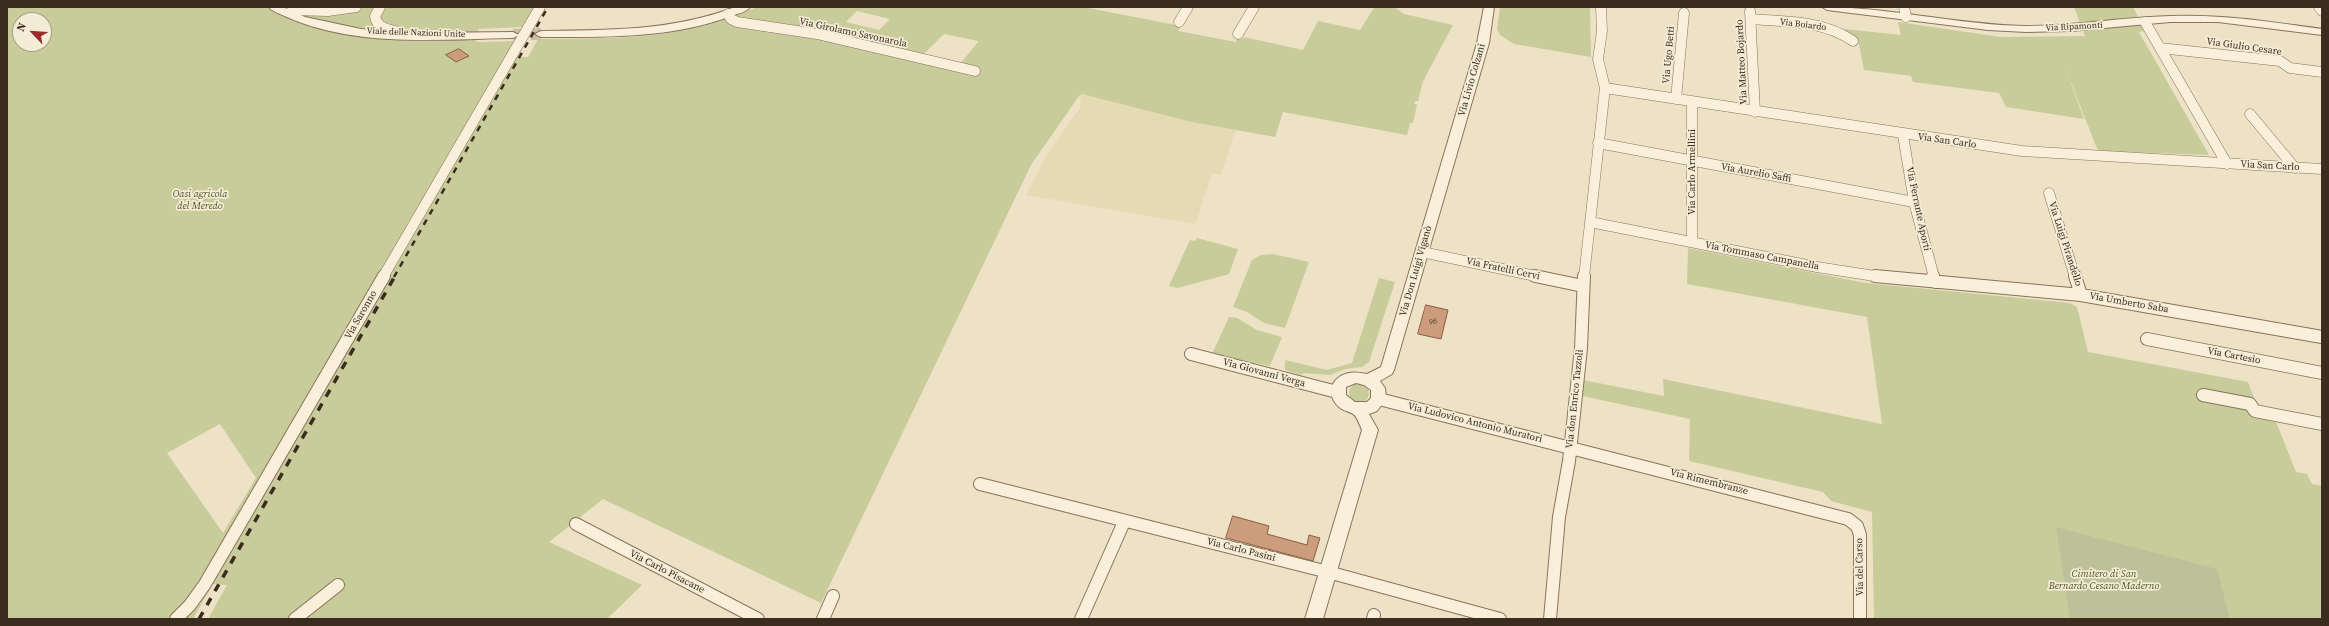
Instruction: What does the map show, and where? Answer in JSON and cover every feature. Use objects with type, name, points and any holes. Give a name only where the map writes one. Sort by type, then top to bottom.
[{"type":"street","name":"Viale delle Nazioni Unite","points":[[274,7],[318,23],[365,32],[417,35],[514,33],[395,31],[335,23],[289,8]]},
{"type":"street","name":"Viale delle Nazioni Unite","points":[[289,8],[328,11],[356,7]]},
{"type":"street","name":"Viale delle Nazioni Unite","points":[[380,7],[375,16],[376,22],[384,28],[395,31]]},
{"type":"street","name":"Via Saronno","points":[[176,619],[190,605],[205,584],[540,7]]},
{"type":"street","points":[[542,32],[652,32],[700,23],[745,7]]},
{"type":"street","points":[[1179,22],[1188,7]]},
{"type":"street","points":[[1238,34],[1254,7]]},
{"type":"street","name":"Via Livio Colzani","points":[[1451,153],[1483,43],[1489,7]]},
{"type":"street","points":[[1601,7],[1602,31],[1598,59],[1605,88]]},
{"type":"street","name":"Via Ripamonti","points":[[1826,7],[1905,12],[1988,27],[2026,30],[2071,28],[2170,19],[2218,18],[2322,32]]},
{"type":"street","points":[[2319,7],[2322,11]]},
{"type":"street","name":"Via Girolamo Savonarola","points":[[733,10],[732,20],[742,23],[817,34],[975,71]]},
{"type":"street","name":"Via Ugo Betti","points":[[1676,98],[1684,13]]},
{"type":"street","name":"Via Boiardo","points":[[1750,15],[1824,26],[1840,32],[1853,41]]},
{"type":"street","name":"Via Matteo Bojardo","points":[[1750,15],[1755,112]]},
{"type":"street","points":[[2145,22],[2227,164]]},
{"type":"street","name":"Via Giulio Cesare","points":[[2160,48],[2280,61],[2290,68],[2322,72]]},
{"type":"street","name":"Via San Carlo","points":[[1605,88],[1903,135],[2022,151],[2322,169]]},
{"type":"street","name":"Via don Enrico Tazzoli","points":[[1550,619],[1559,517],[1570,447],[1581,348],[1584,286],[1594,178],[1605,88]]},
{"type":"street","name":"Via Carlo Armellini","points":[[1692,102],[1692,242]]},
{"type":"street","points":[[2250,114],[2295,168]]},
{"type":"street","name":"Via Ferrante Aporti","points":[[1903,135],[1914,202],[1935,282]]},
{"type":"street","name":"Via Aurelio Saffi","points":[[1598,143],[1692,162],[1914,202]]},
{"type":"street","name":"Via Don Luigi Viganò","points":[[1369,380],[1387,370],[1451,153]]},
{"type":"street","name":"Via Luigi Pirandello","points":[[2049,193],[2081,295]]},
{"type":"street","name":"Via Tommaso Campanella","points":[[1590,222],[1817,267],[1888,278],[1935,282]]},
{"type":"street","name":"Via Fratelli Cervi","points":[[1422,252],[1584,286]]},
{"type":"street","name":"Via Umberto Saba","points":[[1935,282],[2081,295],[2322,336]]},
{"type":"street","name":"Via Cartesio","points":[[2147,339],[2322,373]]},
{"type":"street","name":"Via Giovanni Verga","points":[[1191,354],[1337,392]]},
{"type":"street","points":[[1360,377],[1369,380],[1378,388],[1379,399],[1372,407],[1359,410],[1346,405],[1340,399],[1337,392],[1341,383],[1347,378],[1360,377]]},
{"type":"street","points":[[2203,395],[2250,404],[2255,411],[2322,424]]},
{"type":"street","name":"Via Ludovico Antonio Muratori","points":[[1379,399],[1570,447]]},
{"type":"street","points":[[1314,619],[1370,430],[1359,410]]},
{"type":"street","name":"Via Rimembranze","points":[[1570,447],[1848,519]]},
{"type":"street","name":"Via Carlo Pasini","points":[[980,484],[1124,522],[1328,572],[1500,619]]},
{"type":"street","name":"Via del Carso","points":[[1848,519],[1857,526],[1860,535],[1860,619]]},
{"type":"street","points":[[1081,619],[1124,522]]},
{"type":"street","name":"Via Carlo Pisacane","points":[[576,524],[758,619]]},
{"type":"street","points":[[294,619],[338,586]]},
{"type":"street","points":[[823,619],[833,596]]},
{"type":"shaded area","points":[[1238,38],[1426,75],[1418,101],[1415,101],[1414,104],[1417,104],[1413,123],[1410,123],[1407,135],[1283,112],[1275,137],[1236,129],[1221,175],[1212,173],[1195,224],[1026,195],[1048,153],[1080,108],[1081,101],[1079,96],[1081,94],[1194,121]]},
{"type":"green space","name":"Oasi agricola del Meredo","points":[[7,7],[536,7],[524,27],[479,29],[473,39],[478,42],[517,41],[516,57],[528,57],[538,39],[623,37],[675,32],[729,18],[757,7],[1083,7],[1181,26],[1178,31],[1236,42],[1238,38],[1243,39],[1244,37],[1303,50],[1318,21],[1360,30],[1374,8],[1373,7],[1394,7],[1404,14],[1453,25],[1422,83],[1418,101],[1415,101],[1414,104],[1417,104],[1413,123],[1410,123],[1407,135],[1283,112],[1275,137],[1192,122],[1082,94],[1079,96],[1031,165],[821,603],[603,499],[549,542],[642,585],[607,619],[208,619],[227,585],[213,584],[193,619],[183,619],[183,606],[170,619],[7,619]],"holes":[[[857,11],[890,19],[879,30],[846,22]],[[944,34],[978,41],[978,42],[960,64],[924,54]],[[220,424],[256,478],[223,533],[167,453]]]},
{"type":"green space","points":[[1500,7],[1590,7],[1591,57],[1514,44],[1500,35],[1497,29]]},
{"type":"green space","points":[[2074,7],[2133,7],[2145,31],[2139,32],[2209,155],[2098,151],[2064,65],[2084,119],[2006,107],[1999,93],[1913,82],[1911,76],[1864,70],[1859,44],[1835,28],[1901,35],[1898,22],[2001,37],[2085,36]]},
{"type":"green space","points":[[1197,238],[1238,249],[1229,274],[1178,288],[1169,286],[1190,240],[1195,241]]},
{"type":"green space","points":[[1688,248],[1866,283],[2070,303],[2077,307],[2088,352],[2248,382],[2259,411],[2273,414],[2296,472],[2307,474],[2312,484],[2322,486],[2322,619],[1874,619],[1872,512],[1831,501],[1823,492],[1689,461],[1690,419],[1582,396],[1583,380],[1664,396],[1663,379],[1882,424],[1867,317],[1687,284]]},
{"type":"green space","points":[[1273,254],[1309,262],[1285,328],[1264,323],[1247,312],[1233,307],[1252,260],[1261,255]]},
{"type":"green space","points":[[1379,278],[1395,282],[1369,362],[1362,367],[1345,369],[1330,375],[1304,373],[1301,375],[1285,370],[1285,360],[1327,370],[1352,363]]},
{"type":"green space","points":[[1229,317],[1237,318],[1257,330],[1282,337],[1270,366],[1212,354]]},
{"type":"green space","points":[[1359,383],[1366,386],[1369,393],[1366,400],[1359,403],[1352,400],[1349,393],[1352,386]]},
{"type":"green space","name":"Cimitero di San Bernardo Cesano Maderno","points":[[2056,527],[2217,569],[2230,619],[2070,619]]},
{"type":"building","points":[[459,49],[469,56],[456,62],[446,55]]},
{"type":"building","points":[[1426,305],[1448,310],[1441,339],[1418,334]]},
{"type":"building","points":[[1233,516],[1269,526],[1267,534],[1307,545],[1309,535],[1320,538],[1313,561],[1226,538]]},
{"type":"tunnel","points":[[513,35],[541,34]]},
{"type":"railway","points":[[394,277],[548,7]]},
{"type":"railway","points":[[199,619],[395,276]]}]
